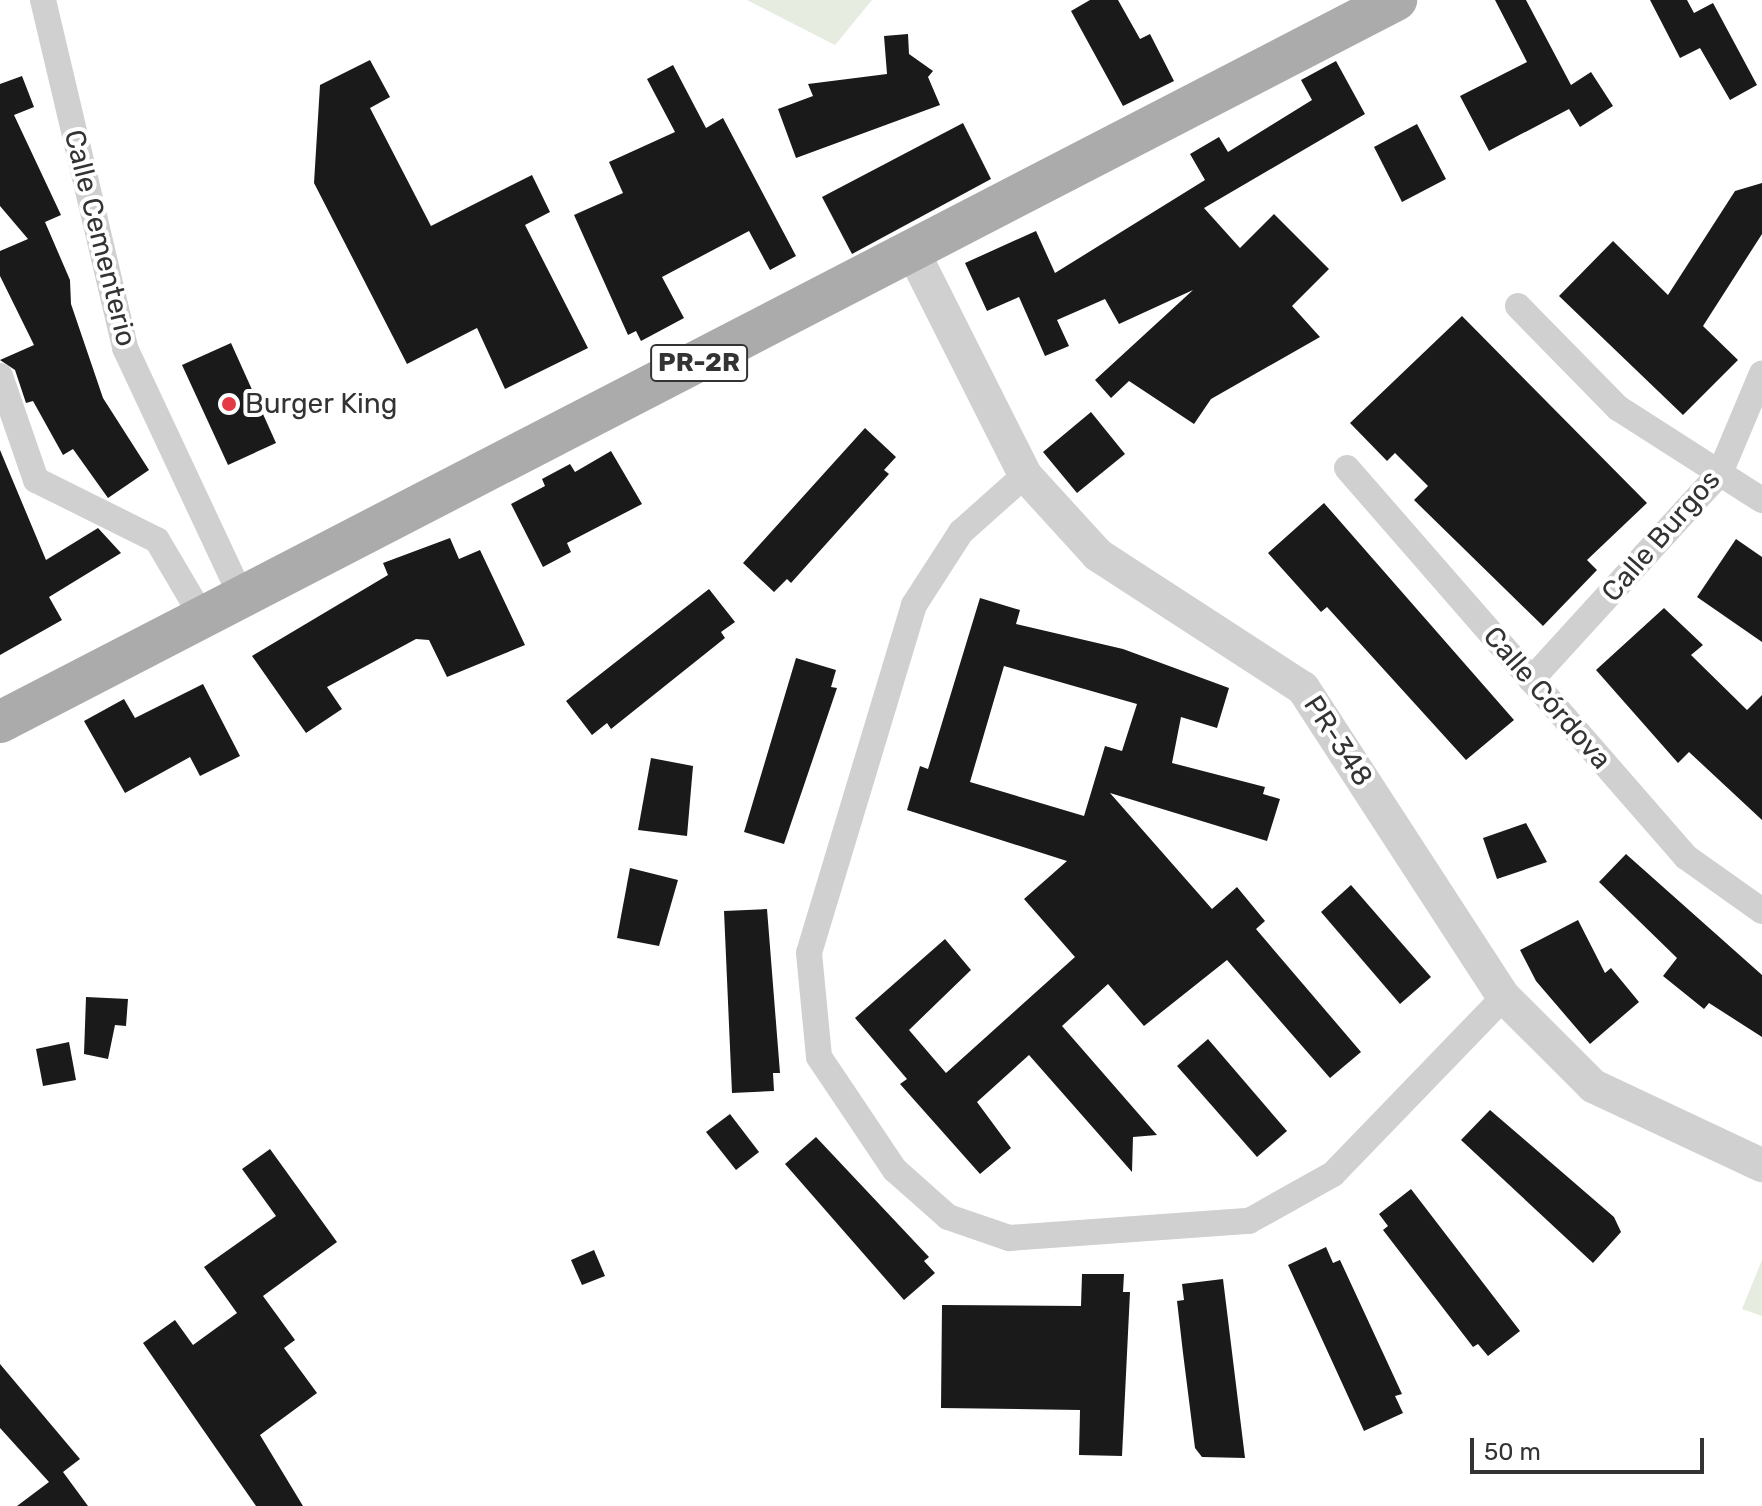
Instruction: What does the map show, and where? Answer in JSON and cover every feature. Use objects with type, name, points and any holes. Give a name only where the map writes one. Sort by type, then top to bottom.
[{"type":"main road","name":"PR-2R","points":[[0,722],[1396,0]]},
{"type":"street","name":"Calle Cementerio","points":[[43,0],[125,348],[242,598]]},
{"type":"street","name":"PR-348","points":[[913,252],[1025,475],[1098,555],[1303,688],[1504,997],[1593,1086],[1762,1165]]},
{"type":"street","points":[[1518,306],[1618,408],[1762,500]]},
{"type":"street","name":"Calle Burgos","points":[[1531,680],[1720,473],[1762,373]]},
{"type":"street","points":[[0,376],[36,480],[157,540],[203,618]]},
{"type":"street","name":"Calle Córdova","points":[[1347,468],[1686,857],[1762,911]]},
{"type":"street","points":[[1025,475],[961,532],[914,605],[809,953],[819,1057],[895,1170],[948,1217],[1009,1238],[1249,1221],[1333,1174],[1504,997]]},
{"type":"shaded area","points":[[747,0],[872,0],[835,45]]},
{"type":"shaded area","points":[[1762,1260],[1762,1316],[1742,1309]]},
{"type":"building","points":[[1090,0],[1118,0],[1140,39],[1150,34],[1174,81],[1123,106],[1071,11]]},
{"type":"building","points":[[1495,0],[1526,0],[1571,85],[1591,72],[1613,106],[1580,127],[1569,109],[1489,151],[1460,96],[1527,62]]},
{"type":"building","points":[[1650,0],[1687,0],[1694,13],[1713,3],[1757,85],[1730,100],[1700,48],[1680,58]]},
{"type":"building","points":[[908,34],[909,54],[933,71],[928,77],[940,105],[796,158],[778,109],[813,96],[808,84],[887,74],[884,36]]},
{"type":"building","points":[[370,60],[390,97],[370,108],[431,226],[532,175],[550,212],[525,225],[588,348],[505,389],[477,328],[407,364],[314,183],[320,85]]},
{"type":"building","points":[[1336,61],[1365,114],[1204,208],[1240,248],[1274,214],[1329,269],[1292,306],[1320,337],[1211,399],[1194,424],[1129,381],[1111,398],[1095,380],[1193,290],[1119,324],[1105,299],[1057,320],[1069,346],[1045,356],[1019,297],[987,311],[965,263],[1036,231],[1055,273],[1205,180],[1190,154],[1219,137],[1228,152],[1312,100],[1301,80]]},
{"type":"building","points":[[673,65],[706,128],[723,118],[796,256],[770,270],[749,231],[662,277],[684,318],[641,341],[636,331],[628,335],[574,215],[623,193],[609,162],[675,132],[647,79]]},
{"type":"building","points":[[22,76],[34,107],[14,115],[61,215],[45,222],[70,280],[71,304],[103,398],[149,470],[108,498],[73,449],[63,455],[33,401],[26,403],[15,370],[0,360],[34,345],[0,276],[0,251],[28,239],[0,206],[0,84]]},
{"type":"building","points":[[963,123],[991,179],[852,254],[822,197]]},
{"type":"building","points":[[1417,124],[1446,179],[1402,202],[1374,147]]},
{"type":"building","points":[[1762,183],[1762,234],[1703,326],[1738,360],[1683,415],[1559,296],[1613,241],[1668,295],[1735,191]]},
{"type":"building","points":[[1462,316],[1647,503],[1587,560],[1597,570],[1543,626],[1414,500],[1428,486],[1395,453],[1387,461],[1350,423]]},
{"type":"building","name":"Burger King","points":[[231,343],[276,443],[228,465],[182,365]]},
{"type":"building","points":[[1091,412],[1125,454],[1077,493],[1043,452]]},
{"type":"building","points":[[865,428],[896,457],[884,470],[889,474],[791,583],[787,579],[774,592],[743,563]]},
{"type":"building","points":[[0,450],[46,560],[98,528],[121,553],[49,597],[62,620],[0,655]]},
{"type":"building","points":[[611,451],[642,504],[567,543],[571,552],[543,567],[511,504],[545,486],[542,479],[570,464],[575,472]]},
{"type":"building","points":[[1324,503],[1514,720],[1466,760],[1327,607],[1321,612],[1268,553]]},
{"type":"building","points":[[450,538],[459,559],[480,550],[525,645],[447,677],[429,640],[416,639],[327,687],[342,709],[306,733],[252,656],[388,575],[383,563]]},
{"type":"building","points":[[1736,539],[1762,557],[1762,642],[1697,597]]},
{"type":"building","points":[[709,589],[735,622],[721,632],[725,638],[611,729],[607,723],[592,735],[566,701]]},
{"type":"building","points":[[980,598],[1020,610],[1016,624],[1123,649],[1229,688],[1217,728],[1181,717],[1172,763],[1265,787],[1263,794],[1280,799],[1267,841],[1110,793],[1212,909],[1237,887],[1265,921],[1256,929],[1361,1052],[1330,1078],[1227,960],[1144,1026],[1108,984],[1062,1026],[1157,1135],[1133,1137],[1132,1172],[1029,1055],[977,1102],[1011,1148],[980,1174],[900,1084],[907,1079],[855,1018],[945,939],[971,970],[909,1030],[946,1073],[1075,957],[1024,899],[1067,861],[907,810],[920,766],[928,769]],"holes":[[[1004,666],[1137,704],[1122,751],[1105,746],[1084,816],[970,782]]]},
{"type":"building","points":[[1664,608],[1703,645],[1691,655],[1747,710],[1762,695],[1762,820],[1689,752],[1678,763],[1596,670]]},
{"type":"building","points":[[796,658],[836,670],[831,687],[837,688],[784,844],[744,832]]},
{"type":"building","points":[[203,684],[240,756],[200,776],[190,757],[125,793],[84,721],[124,699],[135,718]]},
{"type":"building","points":[[651,758],[693,766],[687,836],[638,830]]},
{"type":"building","points":[[1526,823],[1547,862],[1497,879],[1483,838]]},
{"type":"building","points":[[1626,854],[1762,975],[1762,1037],[1709,1003],[1704,1009],[1663,976],[1677,958],[1599,882]]},
{"type":"building","points":[[630,868],[678,880],[659,946],[617,938]]},
{"type":"building","points":[[1351,885],[1431,977],[1400,1004],[1321,912]]},
{"type":"building","points":[[767,909],[780,1073],[773,1073],[774,1091],[732,1093],[724,911]]},
{"type":"building","points":[[1578,920],[1605,973],[1611,968],[1639,1002],[1590,1044],[1536,981],[1520,950]]},
{"type":"building","points":[[86,997],[128,999],[126,1026],[115,1025],[108,1059],[84,1054]]},
{"type":"building","points":[[1208,1039],[1287,1131],[1257,1157],[1177,1066]]},
{"type":"building","points":[[69,1042],[76,1080],[43,1086],[36,1049]]},
{"type":"building","points":[[1490,1110],[1614,1217],[1621,1232],[1593,1263],[1461,1140]]},
{"type":"building","points":[[730,1114],[759,1152],[736,1170],[706,1132]]},
{"type":"building","points":[[816,1137],[929,1257],[924,1261],[935,1273],[904,1300],[785,1164]]},
{"type":"building","points":[[270,1149],[337,1242],[263,1296],[295,1340],[284,1348],[317,1393],[260,1435],[303,1506],[256,1506],[143,1343],[175,1320],[193,1345],[237,1313],[204,1267],[276,1216],[242,1169]]},
{"type":"building","points":[[1411,1189],[1520,1331],[1488,1356],[1478,1344],[1473,1347],[1383,1230],[1388,1226],[1379,1214]]},
{"type":"building","points":[[1326,1247],[1333,1263],[1340,1260],[1402,1394],[1395,1396],[1403,1413],[1364,1431],[1288,1265]]},
{"type":"building","points":[[594,1250],[605,1276],[582,1285],[571,1260]]},
{"type":"building","points":[[1082,1274],[1124,1274],[1123,1292],[1130,1292],[1122,1456],[1079,1455],[1080,1410],[941,1408],[942,1305],[1081,1306]]},
{"type":"building","points":[[1223,1279],[1245,1458],[1202,1457],[1195,1448],[1183,1353],[1177,1301],[1184,1300],[1182,1284]]},
{"type":"building","points":[[0,1364],[80,1459],[63,1472],[88,1506],[17,1506],[49,1482],[0,1428]]},
{"type":"place","name":"Burger King","points":[[229,404]]}]
